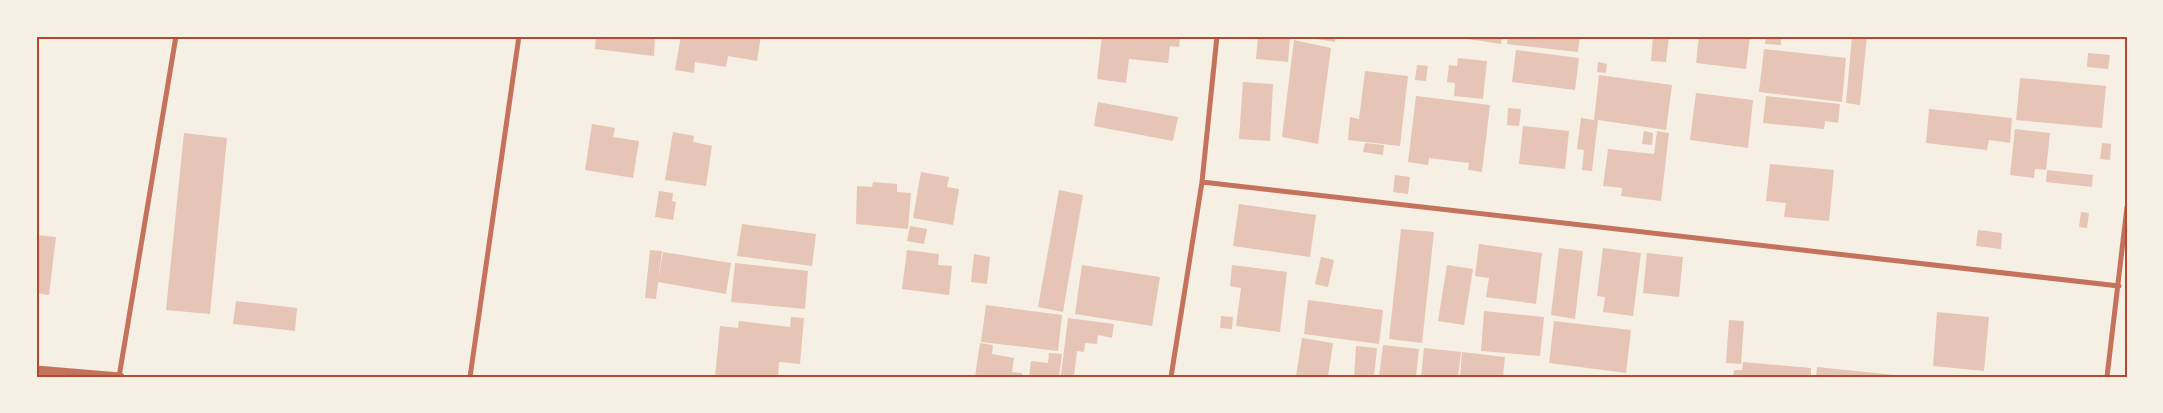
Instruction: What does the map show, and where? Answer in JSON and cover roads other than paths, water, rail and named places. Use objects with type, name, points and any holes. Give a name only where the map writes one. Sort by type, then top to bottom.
[{"type":"street","points":[[36,370],[120,377],[176,36]]},
{"type":"street","points":[[470,377],[519,36]]},
{"type":"street","points":[[1172,377],[1202,182],[1217,36]]},
{"type":"street","points":[[1202,182],[2119,286]]},
{"type":"street","points":[[2107,377],[2127,207]]}]
